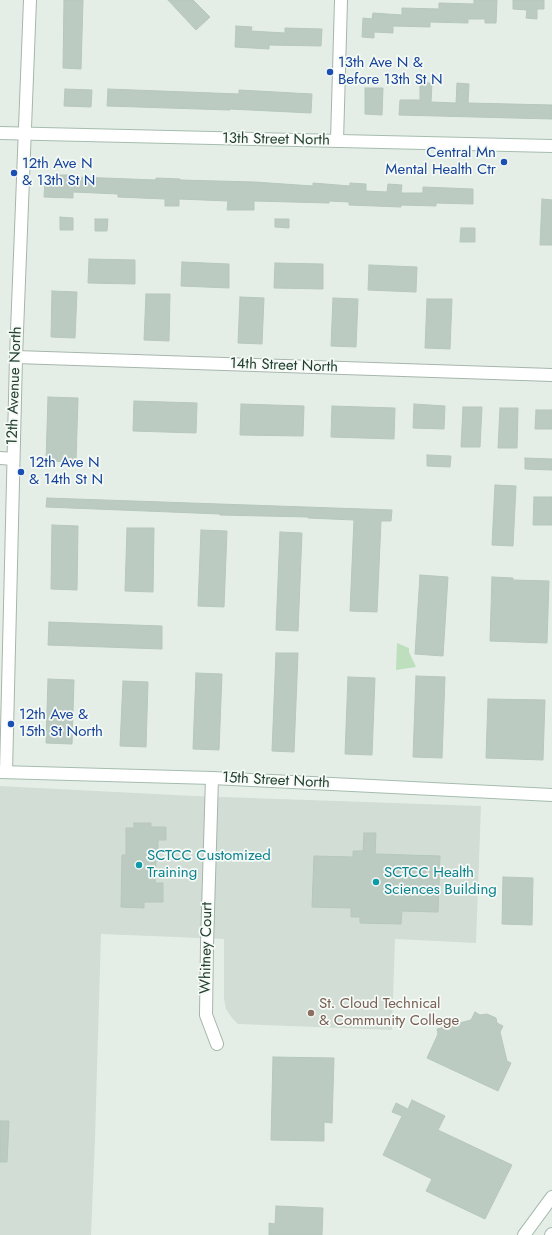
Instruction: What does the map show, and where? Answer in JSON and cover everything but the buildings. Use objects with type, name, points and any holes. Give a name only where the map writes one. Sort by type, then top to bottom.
[{"type":"street","name":"12th Avenue North","points":[[3,772],[16,357],[30,0]]},
{"type":"street","points":[[337,141],[342,0]]},
{"type":"street","name":"13th Street North","points":[[0,133],[552,146]]},
{"type":"street","name":"14th Street North","points":[[16,357],[552,374]]},
{"type":"street","points":[[0,458],[13,459]]},
{"type":"street","name":"15th Street North","points":[[3,772],[212,778],[552,794]]},
{"type":"street","name":"Whitney Court","points":[[212,778],[206,1015],[217,1044]]},
{"type":"street","points":[[524,1235],[552,1197]]},
{"type":"shaded area","name":"St. Cloud Technical & Community College","points":[[0,786],[194,796],[481,806],[476,943],[395,939],[392,1030],[238,1024],[226,1009],[224,999],[224,939],[101,934],[91,1235],[0,1235]]},
{"type":"green space","points":[[397,643],[409,648],[409,652],[416,667],[396,670]]},
{"type":"place","name":"13th Ave N & Before 13th St N","points":[[330,72]]},
{"type":"place","name":"Central Mn Mental Health Ctr","points":[[504,162]]},
{"type":"place","name":"12th Ave N & 13th St N","points":[[14,173]]},
{"type":"place","name":"12th Ave N & 14th St N","points":[[21,472]]},
{"type":"place","name":"12th Ave & 15th St North","points":[[11,724]]},
{"type":"place","name":"SCTCC Customized Training","points":[[139,865]]},
{"type":"place","name":"SCTCC Health Sciences Building","points":[[376,882]]},
{"type":"place","name":"St. Cloud Technical & Community College","points":[[311,1013]]}]
